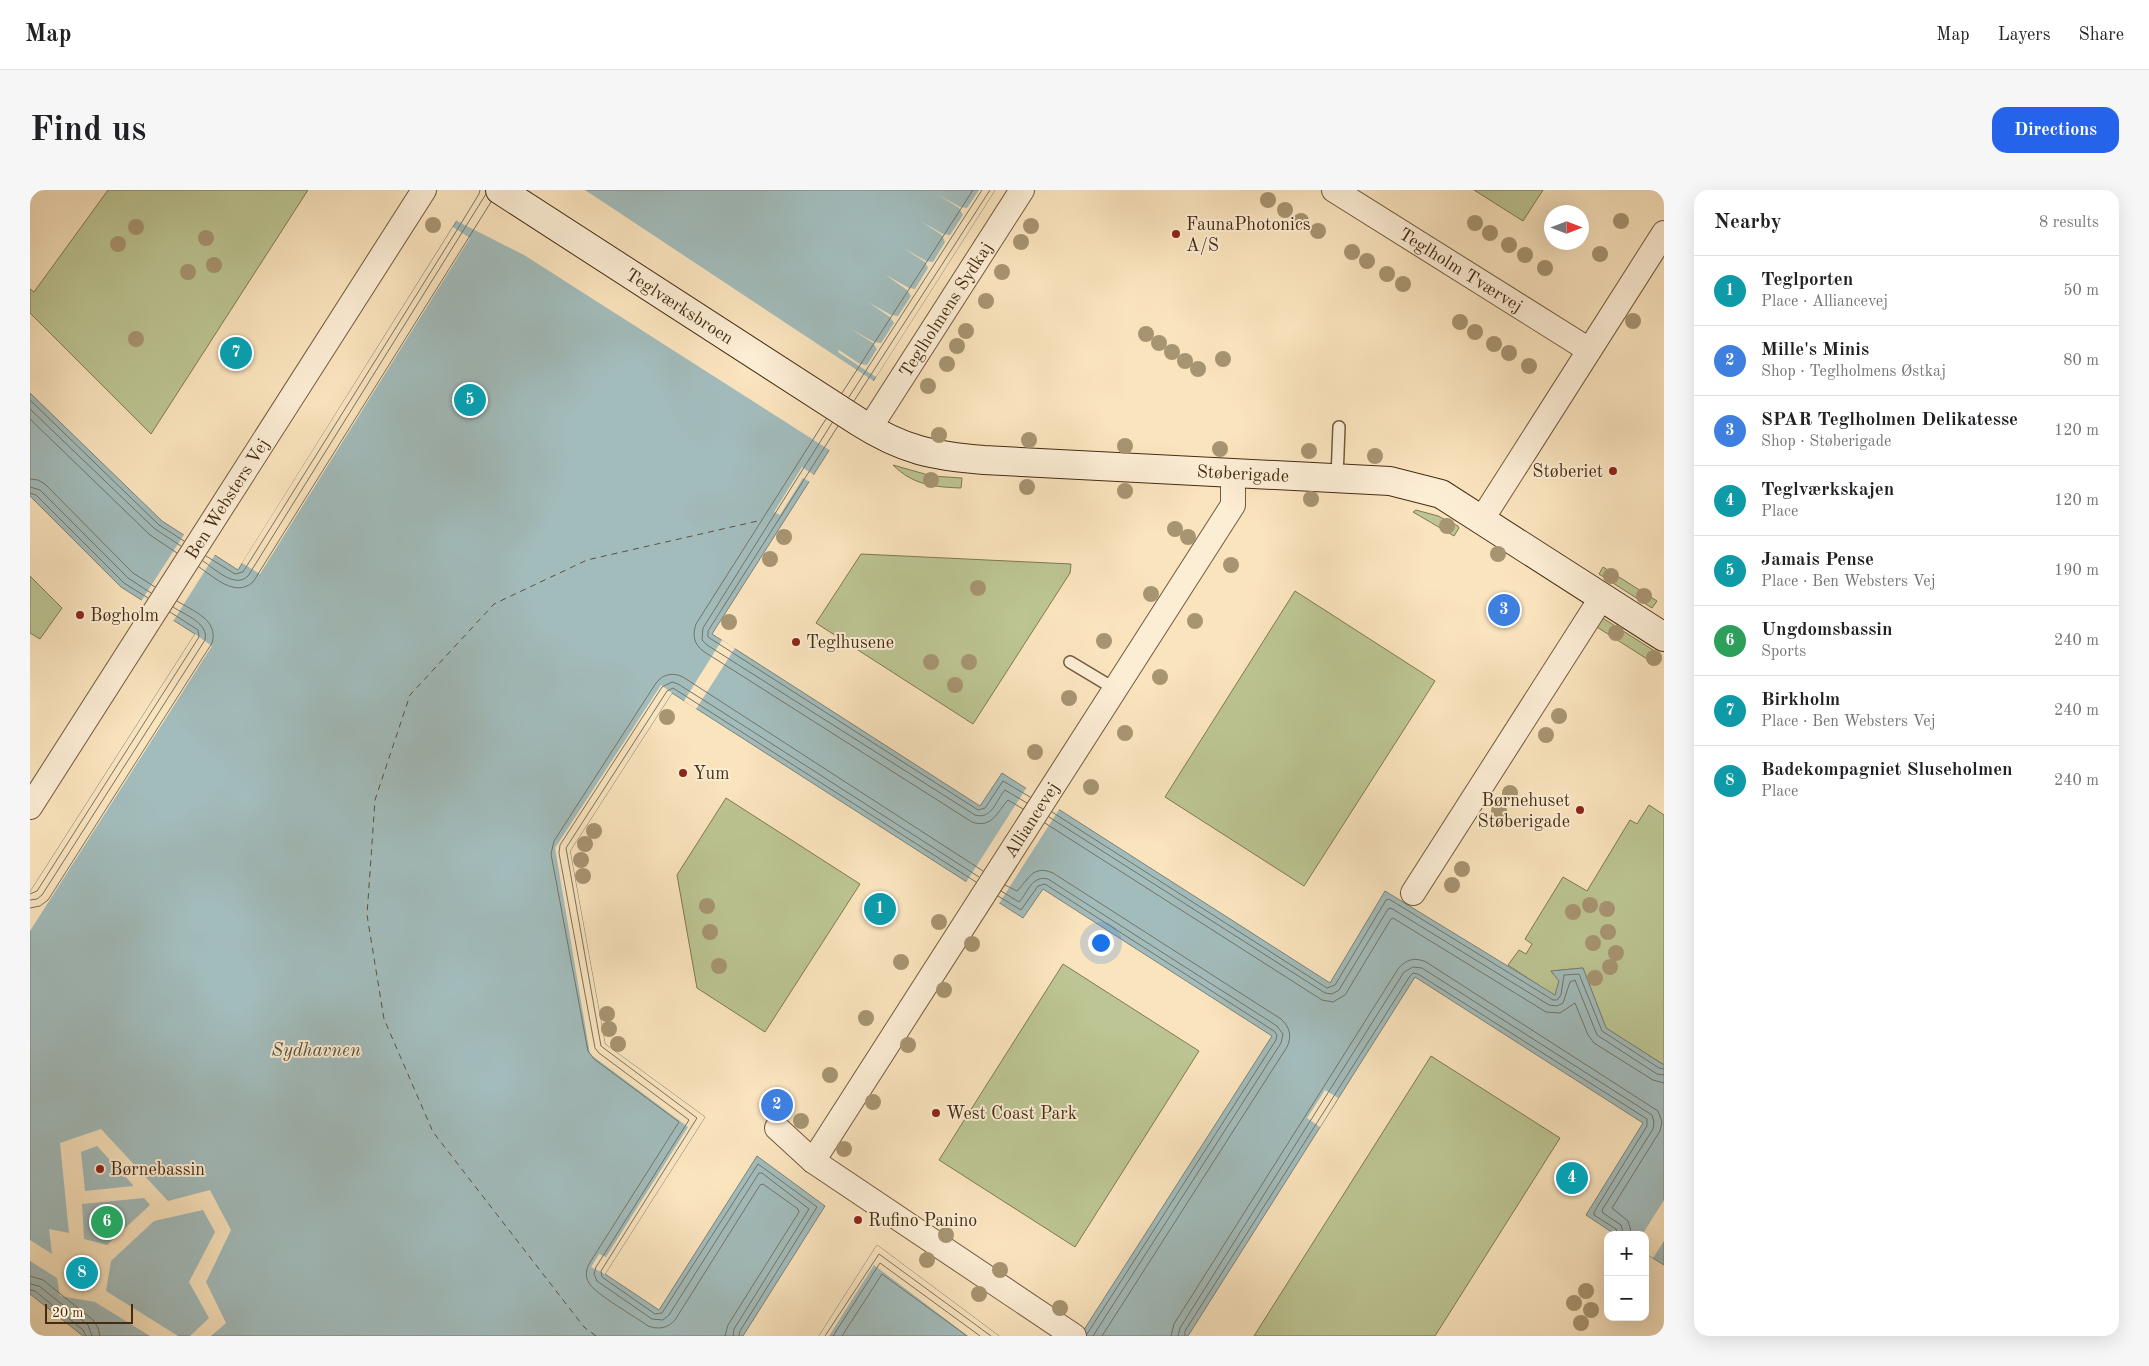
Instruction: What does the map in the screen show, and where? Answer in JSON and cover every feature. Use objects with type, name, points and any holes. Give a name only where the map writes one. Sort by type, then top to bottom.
[{"type":"street","name":"Ben Websters Vej","points":[[30,807],[424,190]]},
{"type":"street","name":"Teglværksbroen","points":[[500,190],[864,426]]},
{"type":"street","name":"Teglholmens Sydkaj","points":[[864,426],[1022,190]]},
{"type":"street","name":"Teglholm Tværvej","points":[[1334,190],[1590,350]]},
{"type":"street","points":[[1482,519],[1664,233]]},
{"type":"street","name":"Støberigade","points":[[864,426],[905,446],[942,457],[1337,478],[1390,482],[1441,494],[1664,637]]},
{"type":"street","name":"Alliancevej","points":[[813,1161],[1233,505],[1233,473]]},
{"type":"street","points":[[1413,893],[1602,597]]},
{"type":"street","points":[[777,1128],[813,1161],[1069,1333]]},
{"type":"lane","points":[[1337,478],[1339,426]]},
{"type":"lane","points":[[1070,662],[1115,689]]},
{"type":"green space","points":[[108,190],[308,190],[151,434],[30,313],[30,289],[34,292]]},
{"type":"green space","points":[[1474,190],[1543,190],[1523,221]]},
{"type":"green space","points":[[893,465],[932,476],[962,478],[961,488],[924,484],[908,477]]},
{"type":"green space","points":[[1416,510],[1438,516],[1459,528],[1454,536],[1413,512]]},
{"type":"green space","points":[[861,554],[1071,564],[1070,573],[973,724],[816,623]]},
{"type":"green space","points":[[1603,567],[1657,601],[1652,608],[1599,574]]},
{"type":"green space","points":[[30,576],[62,608],[40,639],[30,633]]},
{"type":"green space","points":[[1295,591],[1435,681],[1304,886],[1165,797]]},
{"type":"green space","points":[[1601,617],[1661,655],[1655,664],[1589,622]]},
{"type":"green space","points":[[726,798],[860,884],[765,1032],[697,988],[677,875]]},
{"type":"green space","points":[[1649,805],[1664,815],[1664,1065],[1606,1028],[1583,968],[1551,971],[1559,981],[1555,996],[1508,965],[1519,950],[1526,954],[1532,944],[1525,939],[1563,877],[1587,891],[1630,820],[1637,824]]},
{"type":"green space","points":[[1063,964],[1199,1051],[1075,1247],[939,1160]]},
{"type":"green space","points":[[1431,1056],[1560,1138],[1435,1336],[1254,1336]]},
{"type":"water","name":"Sydhavnen","points":[[476,190],[995,190],[712,634],[980,806],[1002,773],[1330,983],[1385,891],[1555,995],[1559,981],[1551,971],[1583,968],[1606,1028],[1664,1065],[1664,1265],[1649,1256],[1649,1231],[1610,1231],[1586,1215],[1643,1123],[1415,977],[1188,1336],[1080,1336],[1272,1036],[1043,889],[1023,918],[672,693],[570,851],[605,1044],[705,1117],[605,1274],[659,1310],[757,1156],[825,1206],[743,1336],[83,1336],[30,1294],[30,892],[195,634],[121,587],[30,496],[30,393],[162,521],[238,570]]},
{"type":"water","points":[[877,1245],[999,1336],[819,1336]]},
{"type":"pier","points":[[473,190],[585,190],[875,382],[831,451],[524,255],[455,220]]},
{"type":"pier","points":[[979,190],[995,190],[876,377],[838,352],[839,350],[860,364],[867,365],[877,349],[873,343],[851,329],[874,342],[881,343],[894,323],[890,317],[868,302],[891,315],[898,316],[911,296],[907,290],[886,275],[909,288],[915,289],[928,268],[925,262],[903,248],[926,261],[933,262],[945,242],[942,235],[920,221],[943,234],[950,235],[963,215],[959,208],[937,194],[960,207],[967,208]]},
{"type":"pier","points":[[453,227],[470,238],[260,574],[242,563]]},
{"type":"pier","points":[[802,467],[814,475],[810,482],[803,478],[780,515],[774,512]]},
{"type":"pier","points":[[185,533],[216,553],[172,623],[140,603]]},
{"type":"pier","points":[[195,634],[212,646],[30,931],[30,892]]},
{"type":"pier","points":[[722,640],[735,648],[696,709],[684,701]]},
{"type":"pier","points":[[661,685],[672,693],[570,851],[605,1044],[705,1117],[605,1274],[591,1267],[599,1254],[606,1257],[688,1127],[590,1054],[555,848]]},
{"type":"pier","points":[[1027,787],[1060,808],[998,905],[965,884]]},
{"type":"pier","points":[[1325,1090],[1338,1098],[1320,1127],[1307,1118]]},
{"type":"pier","points":[[101,1129],[168,1201],[210,1190],[231,1230],[206,1282],[226,1323],[211,1336],[190,1336],[209,1318],[189,1282],[215,1232],[203,1210],[154,1221],[111,1261],[106,1291],[178,1336],[150,1336],[95,1302],[60,1296],[57,1278],[30,1261],[30,1240],[52,1254],[49,1229],[69,1233],[60,1143]],"holes":[[[97,1146],[133,1185],[133,1186],[85,1191],[81,1152]],[[144,1198],[150,1205],[107,1245],[84,1239],[82,1204]]]},
{"type":"pier","points":[[1664,1200],[1664,1241],[1653,1258],[1649,1256],[1649,1231],[1645,1231]]},
{"type":"pier","points":[[877,1245],[999,1336],[968,1336],[874,1265],[829,1336],[819,1336]]},
{"type":"ferry route","points":[[596,1336],[584,1327],[433,1132],[384,1019],[367,915],[375,800],[410,695],[494,604],[587,560],[762,520]]},
{"type":"place","name":"FaunaPhotonics A/S","points":[[1176,234]]},
{"type":"place","name":"Birkholm","points":[[236,353]]},
{"type":"place","name":"Jamais Pense","points":[[470,400]]},
{"type":"place","name":"Støberiet","points":[[1613,471]]},
{"type":"place","name":"SPAR Teglholmen Delikatesse","points":[[1504,610]]},
{"type":"place","name":"Bøgholm","points":[[80,615]]},
{"type":"place","name":"Teglhusene","points":[[796,642]]},
{"type":"place","name":"Yum","points":[[683,773]]},
{"type":"place","name":"Børnehuset Støberigade","points":[[1580,810]]},
{"type":"place","name":"Teglporten","points":[[880,909]]},
{"type":"place","name":"Mille's Minis","points":[[777,1105]]},
{"type":"place","name":"West Coast Park","points":[[936,1113]]},
{"type":"place","name":"Børnebassin","points":[[100,1169]]},
{"type":"place","name":"Teglværkskajen","points":[[1572,1178]]},
{"type":"place","name":"Rufino Panino","points":[[858,1220]]},
{"type":"place","name":"Ungdomsbassin","points":[[107,1222]]},
{"type":"place","name":"Badekompagniet Sluseholmen","points":[[82,1273]]}]
